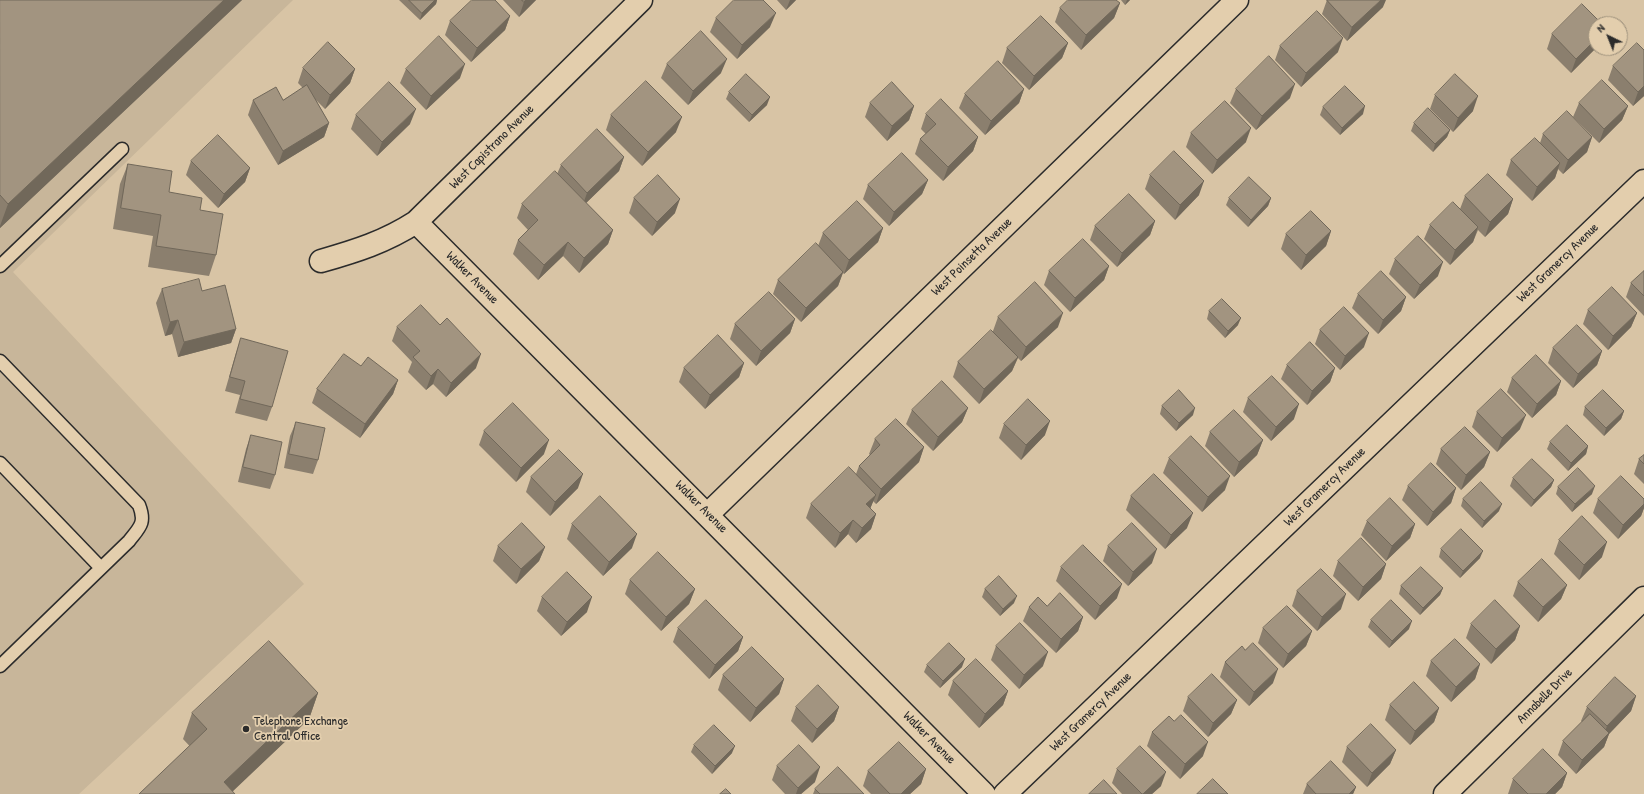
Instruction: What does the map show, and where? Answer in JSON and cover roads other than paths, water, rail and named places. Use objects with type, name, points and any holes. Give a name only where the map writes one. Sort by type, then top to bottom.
[{"type":"street","name":"West Capistrano Avenue","points":[[321,261],[359,250],[396,236],[416,222],[641,0]]},
{"type":"street","name":"West Poinsetta Avenue","points":[[708,514],[1237,0]]},
{"type":"street","name":"West Gramercy Avenue","points":[[1005,794],[1644,181]]},
{"type":"street","name":"Walker Avenue","points":[[416,222],[708,514],[984,794]]},
{"type":"street","name":"Annabelle Drive","points":[[1445,794],[1644,598]]},
{"type":"lane","points":[[0,266],[122,149]]},
{"type":"lane","points":[[0,360],[139,505],[143,515],[141,526],[101,568],[0,666]]},
{"type":"lane","points":[[0,463],[101,568]]},
{"type":"place","name":"Telephone Exchange Central Office","points":[[246,729]]}]
